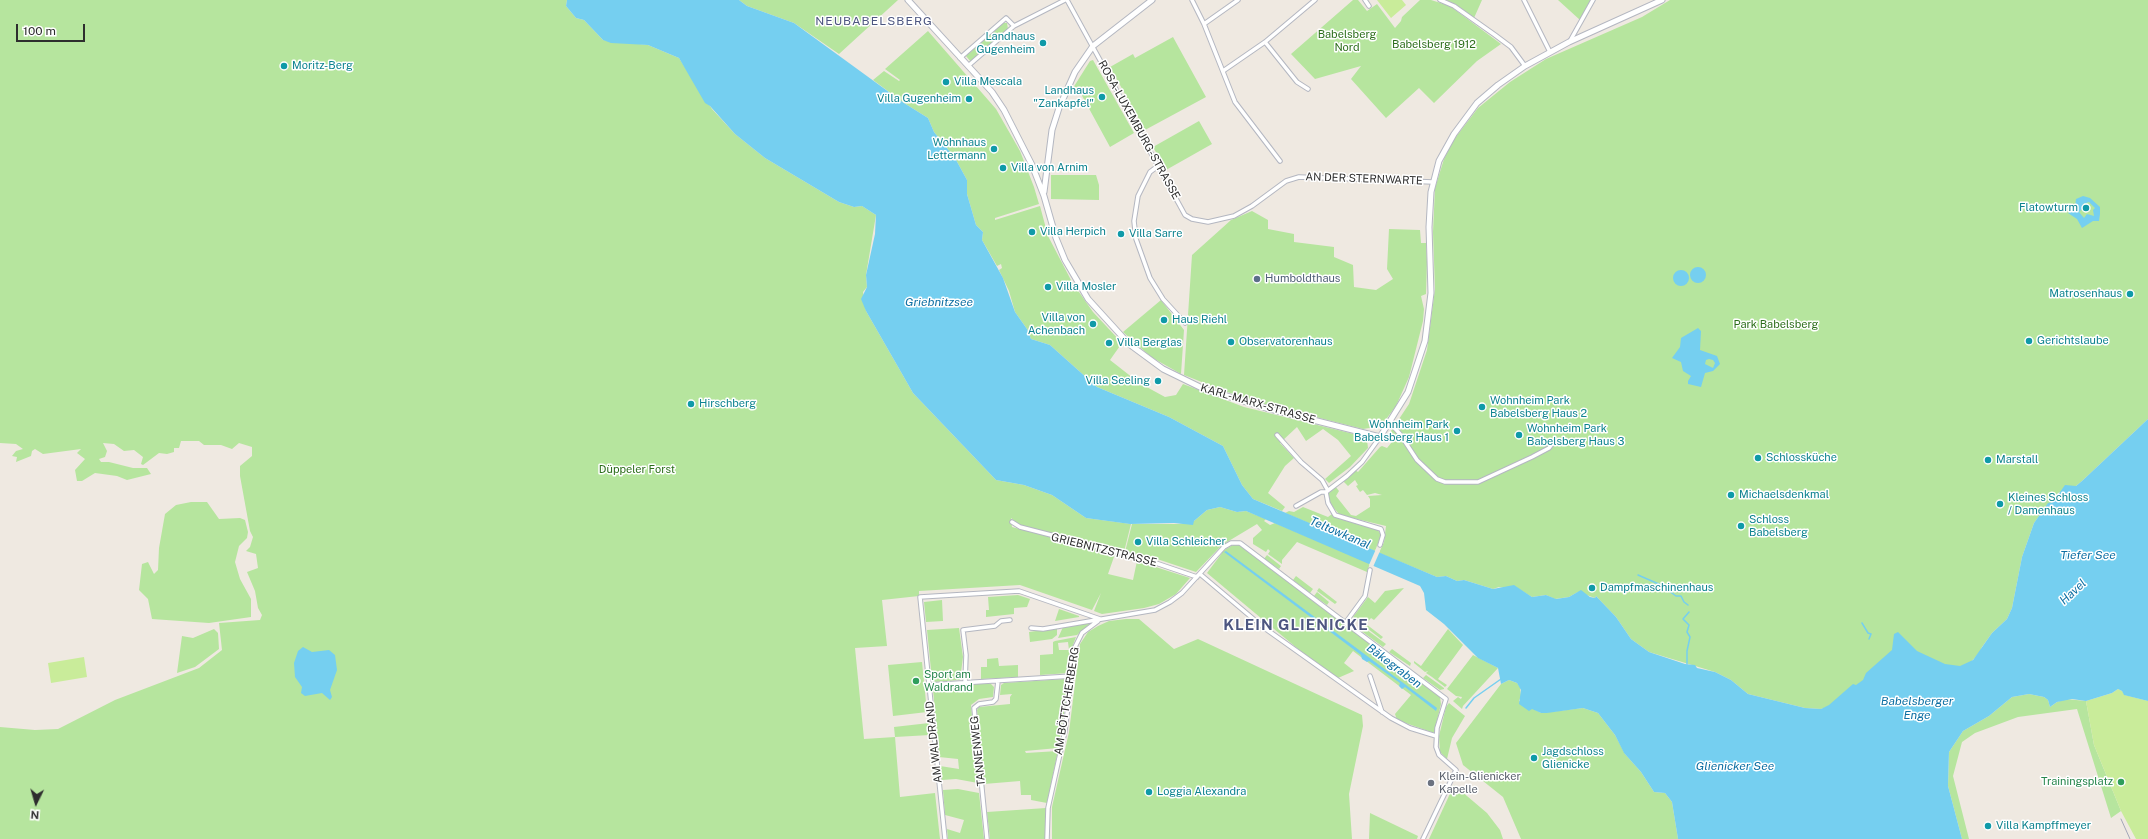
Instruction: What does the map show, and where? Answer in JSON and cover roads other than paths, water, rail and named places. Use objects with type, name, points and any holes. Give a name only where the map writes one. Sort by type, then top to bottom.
[{"type":"street","name":"KARL-MARX-STRASSE","points":[[908,0],[992,92],[1009,117],[1026,151],[1044,196],[1050,220],[1063,255],[1088,299],[1114,329],[1146,357],[1182,379],[1215,393],[1380,438]]},
{"type":"street","points":[[968,66],[1014,26],[1066,0]]},
{"type":"street","name":"ROSA-LUXEMBURG-STRASSE","points":[[1066,0],[1093,46],[1185,215],[1200,222],[1208,222],[1234,216]]},
{"type":"street","points":[[1044,196],[1048,153],[1059,108],[1075,72],[1093,46],[1152,0]]},
{"type":"street","points":[[1192,0],[1204,24],[1235,102],[1280,161]]},
{"type":"street","points":[[1204,24],[1238,0]]},
{"type":"street","points":[[1223,71],[1265,42],[1315,0]]},
{"type":"street","points":[[1365,0],[1369,6]]},
{"type":"street","points":[[1440,0],[1454,6],[1511,47],[1525,66]]},
{"type":"street","points":[[1524,0],[1550,52]]},
{"type":"street","points":[[1569,42],[1593,0]]},
{"type":"street","points":[[1296,506],[1326,490],[1355,468],[1380,438],[1408,392],[1425,341],[1432,293],[1429,228],[1433,182],[1446,148],[1468,114],[1487,94],[1525,66],[1569,42],[1662,0]]},
{"type":"street","points":[[960,58],[1006,18],[1014,26]]},
{"type":"street","points":[[1265,42],[1297,82],[1308,88]]},
{"type":"street","points":[[1158,166],[1150,172],[1138,196],[1134,222],[1136,239],[1145,267],[1154,284],[1170,308],[1185,323]]},
{"type":"street","name":"AN DER STERNWARTE","points":[[1234,216],[1252,206],[1280,184],[1293,178],[1320,177],[1433,182]]},
{"type":"street","points":[[1390,423],[1417,460],[1437,479],[1444,482],[1466,483],[1486,479],[1549,448],[1552,444]]},
{"type":"street","points":[[1277,435],[1301,462],[1322,480],[1326,490],[1328,503],[1335,515],[1381,530],[1383,535],[1380,545]]},
{"type":"street","name":"GRIEBNITZSTRASSE","points":[[1012,522],[1020,528],[1144,558],[1199,575],[1263,626],[1382,712],[1404,725],[1436,736]]},
{"type":"street","points":[[1031,628],[1043,629],[1101,620],[1144,612],[1162,606],[1182,593],[1224,547],[1231,543],[1240,543],[1446,699],[1436,736],[1436,747],[1439,755],[1456,770],[1423,839]]},
{"type":"street","points":[[1346,622],[1365,596],[1370,570]]},
{"type":"street","name":"AM WALDRAND","points":[[945,839],[920,597],[1019,591],[1101,620]]},
{"type":"street","points":[[965,683],[966,655],[963,630],[995,626],[1001,621],[1010,620]]},
{"type":"street","name":"AM BÖTTCHERBERG","points":[[1047,839],[1048,808],[1065,731],[1075,647],[1086,629],[1101,620]]},
{"type":"street","points":[[928,685],[1072,676]]},
{"type":"street","points":[[1370,676],[1382,712]]},
{"type":"street","name":"TANNENWEG","points":[[987,839],[974,708],[979,704],[993,702],[996,699],[998,680]]},
{"type":"water","points":[[567,0],[739,0],[747,6],[794,23],[904,103],[928,118],[934,132],[955,158],[967,180],[967,194],[976,225],[983,232],[982,240],[1003,278],[1015,312],[1027,329],[1031,339],[1050,345],[1097,387],[1169,417],[1223,446],[1242,485],[1253,499],[1437,577],[1446,576],[1457,581],[1464,580],[1493,589],[1514,585],[1532,597],[1546,595],[1556,599],[1569,597],[1581,590],[1590,597],[1595,598],[1596,596],[1616,617],[1631,639],[1649,652],[1685,664],[1695,665],[1697,668],[1715,672],[1731,680],[1748,694],[1805,708],[1821,709],[1829,705],[1853,684],[1856,685],[1863,680],[1866,673],[1892,650],[1894,634],[1898,632],[1917,651],[1945,664],[1960,666],[1973,660],[1992,633],[2007,619],[2012,608],[2022,557],[2034,523],[2048,503],[2053,502],[2065,485],[2076,486],[2082,481],[2148,419],[2148,701],[2124,695],[2122,691],[2118,689],[2112,693],[2086,701],[2072,699],[2057,702],[2050,707],[2048,700],[2044,697],[2029,694],[2012,697],[1989,716],[1963,731],[1949,752],[1948,786],[1962,839],[1678,839],[1672,802],[1665,793],[1654,792],[1641,772],[1624,753],[1615,735],[1598,713],[1583,708],[1541,713],[1532,709],[1529,711],[1519,704],[1521,690],[1517,683],[1509,680],[1501,684],[1498,668],[1478,658],[1444,624],[1426,610],[1424,593],[1420,586],[1246,511],[1237,512],[1220,507],[1207,510],[1194,521],[1193,525],[1174,523],[1130,524],[1086,518],[1052,495],[1024,485],[996,480],[913,393],[866,311],[861,299],[867,287],[866,275],[875,234],[876,215],[862,206],[854,207],[839,202],[765,158],[735,134],[710,106],[705,103],[679,58],[648,45],[611,43],[603,40],[584,20],[576,18],[566,6]]},
{"type":"water","points":[[2083,196],[2090,198],[2100,207],[2099,221],[2093,221],[2082,228],[2077,219],[2068,213],[2075,207],[2076,199]],"holes":[[[2089,202],[2095,208],[2093,210],[2094,216],[2087,214],[2084,218],[2079,212],[2082,209],[2083,204]]]},
{"type":"water","points":[[1695,267],[1701,267],[1706,272],[1704,281],[1701,283],[1695,283],[1690,278],[1690,272]]},
{"type":"water","points":[[1678,270],[1684,270],[1689,275],[1687,284],[1684,286],[1678,286],[1673,281],[1673,275]]},
{"type":"water","points":[[1698,328],[1701,331],[1700,350],[1717,356],[1720,364],[1713,371],[1705,373],[1701,387],[1688,384],[1691,376],[1683,371],[1681,362],[1672,358],[1680,347],[1681,338]],"holes":[[[1706,360],[1713,360],[1715,363],[1713,368],[1705,364]]]},
{"type":"water","name":"Bäkegraben","points":[[1226,551],[1437,708],[1436,711],[1405,687],[1402,689],[1399,686],[1400,683],[1369,661],[1367,662],[1362,659],[1361,655],[1224,552]]},
{"type":"water","points":[[303,647],[312,652],[329,650],[335,655],[337,670],[330,690],[332,697],[330,700],[322,693],[305,696],[301,693],[302,687],[295,677],[294,663],[298,651]]},
{"type":"waterway","points":[[1638,575],[1661,585],[1676,596],[1681,596],[1684,602],[1688,605]]},
{"type":"waterway","points":[[1687,664],[1687,651],[1690,637],[1687,632],[1689,625],[1683,619],[1689,612]]},
{"type":"waterway","points":[[1862,623],[1868,633],[1871,634],[1869,639]]},
{"type":"waterway","name":"Bäkegraben","points":[[1466,708],[1474,698],[1501,679]]},
{"type":"tram line","points":[[2121,819],[2130,839]]},
{"type":"place","name":"Landhaus Gugenheim","points":[[1043,43]]},
{"type":"place","name":"Moritz-Berg","points":[[284,66]]},
{"type":"place","name":"Villa Mescala","points":[[946,82]]},
{"type":"place","name":"Landhaus \"Zankapfel\"","points":[[1102,97]]},
{"type":"place","name":"Villa Gugenheim","points":[[969,99]]},
{"type":"place","name":"Wohnhaus Lettermann","points":[[994,149]]},
{"type":"place","name":"Villa von Arnim","points":[[1003,168]]},
{"type":"place","name":"Flatowturm","points":[[2086,208]]},
{"type":"place","name":"Villa Herpich","points":[[1032,232]]},
{"type":"place","name":"Villa Sarre","points":[[1121,234]]},
{"type":"place","name":"Humboldthaus","points":[[1257,279]]},
{"type":"place","name":"Villa Mosler","points":[[1048,287]]},
{"type":"place","name":"Matrosenhaus","points":[[2130,294]]},
{"type":"place","name":"Haus Riehl","points":[[1164,320]]},
{"type":"place","name":"Villa von Achenbach","points":[[1093,324]]},
{"type":"place","name":"Gerichtslaube","points":[[2029,341]]},
{"type":"place","name":"Observatorenhaus","points":[[1231,342]]},
{"type":"place","name":"Villa Berglas","points":[[1109,343]]},
{"type":"place","name":"Villa Seeling","points":[[1158,381]]},
{"type":"place","name":"Hirschberg","points":[[691,404]]},
{"type":"place","name":"Wohnheim Park Babelsberg Haus 2","points":[[1482,407]]},
{"type":"place","name":"Wohnheim Park Babelsberg Haus 1","points":[[1457,431]]},
{"type":"place","name":"Wohnheim Park Babelsberg Haus 3","points":[[1519,435]]},
{"type":"place","name":"Schlossküche","points":[[1758,458]]},
{"type":"place","name":"Marstall","points":[[1988,460]]},
{"type":"place","name":"Michaelsdenkmal","points":[[1731,495]]},
{"type":"place","name":"Kleines Schloss / Damenhaus","points":[[2000,504]]},
{"type":"place","name":"Schloss Babelsberg","points":[[1741,526]]},
{"type":"place","name":"Villa Schleicher","points":[[1138,542]]},
{"type":"place","name":"Dampfmaschinenhaus","points":[[1592,588]]},
{"type":"place","name":"Sport am Waldrand","points":[[916,681]]},
{"type":"place","name":"Jagdschloss Glienicke","points":[[1534,758]]},
{"type":"place","name":"Trainingsplatz","points":[[2121,782]]},
{"type":"place","name":"Klein-Glienicker Kapelle","points":[[1431,783]]},
{"type":"place","name":"Loggia Alexandra","points":[[1149,792]]},
{"type":"place","name":"Villa Kampffmeyer","points":[[1988,826]]},
{"type":"district","name":"NEUBABELSBERG","points":[[874,21]]},
{"type":"district","name":"KLEIN GLIENICKE","points":[[1296,625]]},
{"type":"park label","name":"Babelsberg Nord","points":[[1347,41]]},
{"type":"park label","name":"Babelsberg 1912","points":[[1434,45]]},
{"type":"park label","name":"Park Babelsberg","points":[[1776,325]]},
{"type":"park label","name":"Düppeler Forst","points":[[637,470]]},
{"type":"water label","name":"Griebnitzsee","points":[[939,302]]},
{"type":"water label","name":"Teltowkanal","points":[[1340,533]]},
{"type":"water label","name":"Tiefer See","points":[[2088,555]]},
{"type":"water label","name":"Havel","points":[[2073,592]]},
{"type":"water label","name":"Babelsberger Enge","points":[[1917,708]]},
{"type":"water label","name":"Glienicker See","points":[[1735,766]]}]
